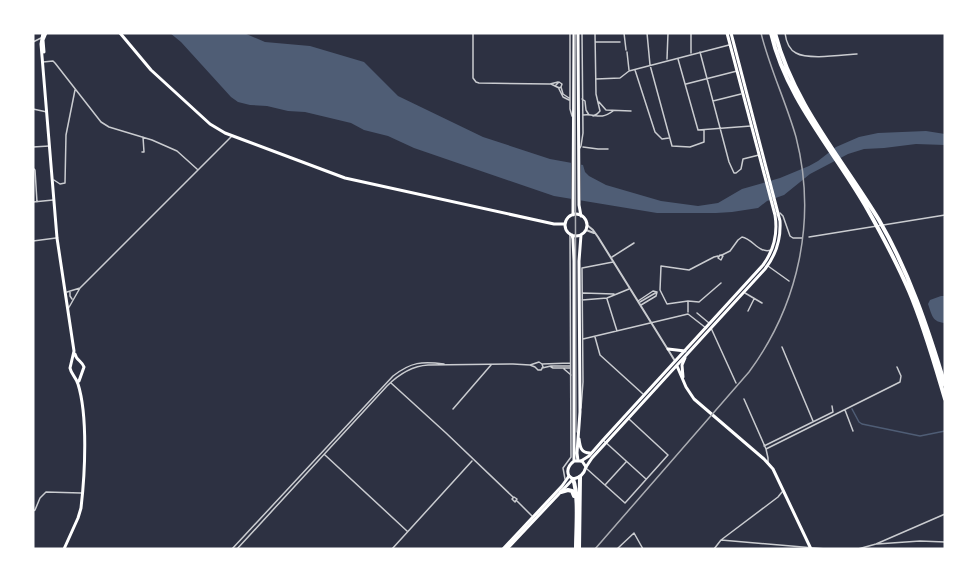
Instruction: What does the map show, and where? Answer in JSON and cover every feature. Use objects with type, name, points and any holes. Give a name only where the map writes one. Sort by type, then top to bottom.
[{"type":"highway","points":[[773,33],[791,81],[875,218],[913,291],[945,385]]},
{"type":"highway","points":[[928,336],[945,399]]},
{"type":"highway","points":[[568,474],[575,484],[578,549]]},
{"type":"highway","points":[[577,501],[580,477]]},
{"type":"highway","points":[[561,492],[570,491],[577,501]]},
{"type":"main road","points":[[120,33],[144,63],[210,124],[232,136],[348,178],[554,224],[566,229],[573,239],[574,261],[572,428],[578,461],[586,467]]},
{"type":"main road","points":[[572,33],[573,215]]},
{"type":"main road","points":[[578,461],[581,365],[579,239],[586,228],[579,205],[580,33]]},
{"type":"main road","points":[[568,474],[580,477],[585,472],[592,458],[644,395],[768,266],[774,255],[780,226],[729,33]]},
{"type":"main road","points":[[44,35],[43,62],[57,238],[74,351],[78,361],[84,367],[78,383]]},
{"type":"main road","points":[[739,71],[759,155],[766,174]]},
{"type":"main road","points":[[743,291],[763,266],[772,249],[776,234],[776,214]]},
{"type":"main road","points":[[566,229],[565,224],[568,218],[573,215],[581,216]]},
{"type":"main road","points":[[554,224],[565,224]]},
{"type":"main road","points":[[571,235],[581,235]]},
{"type":"main road","points":[[668,350],[686,352]]},
{"type":"main road","points":[[64,549],[78,518],[82,493],[84,423],[78,383],[70,370],[74,351]]},
{"type":"main road","points":[[682,377],[682,365],[686,352]]},
{"type":"main road","points":[[72,363],[78,361]]},
{"type":"main road","points":[[505,549],[566,480],[569,466],[605,442],[667,377],[676,363]]},
{"type":"main road","points":[[676,363],[694,399],[768,462],[777,475],[811,548]]},
{"type":"main road","points":[[667,377],[674,373],[682,377]]},
{"type":"main road","points":[[74,375],[80,374]]},
{"type":"main road","points":[[579,437],[582,451],[588,453],[594,450]]},
{"type":"main road","points":[[534,517],[561,492],[568,474]]},
{"type":"street","points":[[473,33],[473,78],[476,82],[550,84],[560,82]]},
{"type":"street","points":[[571,99],[569,82],[572,33]]},
{"type":"street","points":[[595,33],[596,94],[602,116]]},
{"type":"street","points":[[624,33],[629,71]]},
{"type":"street","points":[[646,33],[650,66],[672,146],[690,147],[704,142],[704,130]]},
{"type":"street","points":[[667,61],[668,33]]},
{"type":"street","points":[[691,33],[692,54]]},
{"type":"street","points":[[785,33],[786,41],[795,53],[810,56],[857,54]]},
{"type":"street","points":[[33,42],[44,35]]},
{"type":"street","points":[[36,40],[42,43]]},
{"type":"street","points":[[596,42],[620,42]]},
{"type":"street","points":[[596,78],[620,79],[635,69],[732,44]]},
{"type":"street","points":[[700,52],[729,162],[735,174],[741,169],[743,159],[759,155]]},
{"type":"street","points":[[678,58],[698,130],[753,125]]},
{"type":"street","points":[[43,62],[53,61],[101,122],[109,127],[143,136],[177,151],[198,170]]},
{"type":"street","points":[[635,69],[655,132],[662,140],[670,138]]},
{"type":"street","points":[[685,84],[739,71]]},
{"type":"street","points":[[557,86],[560,82]]},
{"type":"street","points":[[560,82],[564,95],[571,99]]},
{"type":"street","points":[[550,84],[561,87]]},
{"type":"street","points":[[557,86],[563,97],[585,101],[586,110],[591,116]]},
{"type":"street","points":[[52,179],[60,184],[65,183],[66,135],[75,89]]},
{"type":"street","points":[[712,101],[743,93]]},
{"type":"street","points":[[580,99],[583,135],[579,148],[608,149]]},
{"type":"street","points":[[599,102],[606,110],[606,116]]},
{"type":"street","points":[[33,109],[47,112]]},
{"type":"street","points":[[591,116],[597,115],[603,109],[631,111]]},
{"type":"street","points":[[582,116],[586,114],[606,116],[613,111]]},
{"type":"street","points":[[142,152],[144,152],[143,136]]},
{"type":"street","points":[[68,310],[80,288],[232,136]]},
{"type":"street","points":[[33,147],[50,146]]},
{"type":"street","points":[[33,168],[37,202]]},
{"type":"street","points":[[33,202],[54,200]]},
{"type":"street","points":[[776,214],[782,214],[784,217],[790,236],[802,238]]},
{"type":"street","points":[[809,237],[945,215]]},
{"type":"street","points":[[586,228],[596,235],[676,363]]},
{"type":"street","points":[[721,283],[700,302],[666,304],[660,290],[661,266],[689,270],[730,251],[742,237],[764,251],[772,249]]},
{"type":"street","points":[[33,241],[57,238]]},
{"type":"street","points":[[611,258],[634,243]]},
{"type":"street","points":[[717,257],[722,260],[722,255]]},
{"type":"street","points":[[551,366],[563,368],[581,365],[580,268],[614,262]]},
{"type":"street","points":[[768,266],[789,281]]},
{"type":"street","points":[[65,292],[80,288]]},
{"type":"street","points":[[582,300],[607,298],[630,288]]},
{"type":"street","points":[[639,303],[656,296],[660,290]]},
{"type":"street","points":[[639,303],[653,291],[657,292]]},
{"type":"street","points":[[743,291],[762,303]]},
{"type":"street","points":[[70,292],[73,299]]},
{"type":"street","points":[[582,293],[615,294]]},
{"type":"street","points":[[586,293],[586,300]]},
{"type":"street","points":[[607,298],[617,331]]},
{"type":"street","points":[[748,311],[754,298]]},
{"type":"street","points":[[66,299],[73,299]]},
{"type":"street","points":[[688,301],[688,314]]},
{"type":"street","points":[[698,313],[709,326],[736,383]]},
{"type":"street","points":[[582,339],[688,314],[709,326]]},
{"type":"street","points":[[595,336],[600,355],[644,395]]},
{"type":"street","points":[[782,347],[814,422]]},
{"type":"street","points":[[232,549],[399,371],[422,362],[535,365],[539,362],[572,366]]},
{"type":"street","points":[[237,549],[401,374],[418,367],[447,364]]},
{"type":"street","points":[[453,409],[491,364]]},
{"type":"street","points":[[535,365],[538,370],[551,366],[572,366]]},
{"type":"street","points":[[566,480],[568,474],[565,464],[571,458],[572,366]]},
{"type":"street","points":[[765,448],[900,381],[901,376],[897,367]]},
{"type":"street","points":[[563,368],[571,375]]},
{"type":"street","points":[[391,383],[513,497],[516,497],[517,501],[534,517]]},
{"type":"street","points":[[744,399],[765,448],[768,462]]},
{"type":"street","points":[[765,448],[833,412],[832,406]]},
{"type":"street","points":[[844,410],[853,431]]},
{"type":"street","points":[[586,467],[625,503],[668,455],[628,418]]},
{"type":"street","points":[[605,442],[647,479]]},
{"type":"street","points":[[764,459],[767,454]]},
{"type":"street","points":[[324,455],[408,532]]},
{"type":"street","points":[[392,549],[473,460]]},
{"type":"street","points":[[605,485],[627,461]]},
{"type":"street","points":[[714,549],[721,540],[785,491]]},
{"type":"street","points":[[33,511],[41,495],[46,492],[82,493]]},
{"type":"street","points":[[858,549],[876,544],[945,514]]},
{"type":"street","points":[[617,549],[633,533],[643,549]]},
{"type":"street","points":[[721,540],[826,549]]},
{"type":"street","points":[[876,544],[945,542]]},
{"type":"water","points":[[170,33],[244,33],[265,42],[310,46],[364,62],[398,96],[483,137],[550,159],[583,165],[589,176],[606,185],[661,201],[698,206],[718,203],[742,189],[780,178],[809,166],[836,147],[859,137],[878,133],[926,131],[945,134],[945,145],[916,144],[864,149],[848,154],[810,174],[784,195],[767,201],[758,208],[716,213],[657,213],[554,196],[414,148],[351,123],[305,112],[238,102]]},
{"type":"water","points":[[945,296],[945,323],[935,319],[928,304],[930,300]]},
{"type":"pier","points":[[571,159],[581,161],[581,204],[571,202]]},
{"type":"waterway","points":[[852,409],[862,424],[920,436],[945,431]]},
{"type":"tram line","points":[[575,33],[576,432]]},
{"type":"railway","points":[[595,549],[749,372],[766,346],[791,289],[804,229],[805,199],[802,168],[796,137],[761,33]]}]
